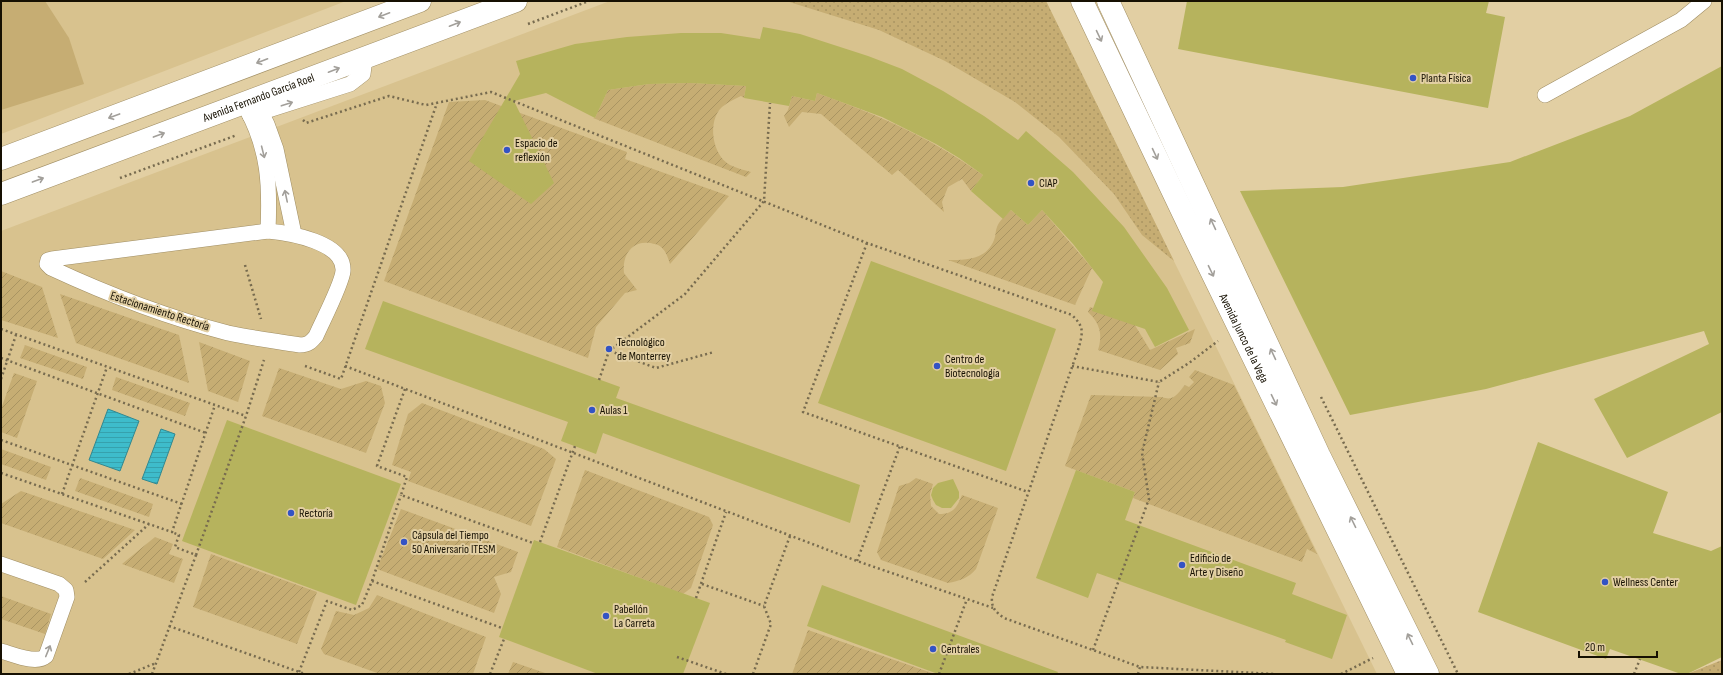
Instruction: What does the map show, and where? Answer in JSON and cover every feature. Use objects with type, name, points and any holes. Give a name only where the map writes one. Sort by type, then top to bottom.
[{"type":"street","points":[[1,159],[420,1]]},
{"type":"street","name":"Avenida Fernando García Roel","points":[[1,194],[252,108],[365,58],[516,1]]},
{"type":"street","name":"Avenida Junco de la Vega","points":[[1082,1],[1194,236],[1408,674]]},
{"type":"street","name":"Avenida Junco de la Vega","points":[[1108,1],[1319,455],[1428,674]]},
{"type":"lane","points":[[1545,95],[1681,20],[1704,1]]},
{"type":"lane","points":[[252,108],[265,156],[269,189],[268,231]]},
{"type":"lane","points":[[252,108],[276,148],[294,234]]},
{"type":"lane","name":"Estacionamiento Rectoría","points":[[268,231],[294,234],[330,249],[339,257],[343,266],[341,278],[316,336],[311,342],[303,345],[229,333],[141,307],[105,293],[51,268],[47,264],[48,260],[52,259],[268,231]]},
{"type":"lane","points":[[1,564],[58,584],[66,590],[67,597],[46,656],[43,659],[32,659],[1,651]]},
{"type":"path","points":[[302,117],[306,124],[389,96],[426,105],[491,92],[867,243],[1072,315],[1080,323],[1082,333],[992,597],[991,605],[993,608]]},
{"type":"path","points":[[341,379],[437,103]]},
{"type":"path","points":[[599,380],[609,351],[685,294],[764,201],[770,103]]},
{"type":"path","points":[[867,243],[803,412],[1028,492]]},
{"type":"path","points":[[1,330],[246,416],[152,674]]},
{"type":"path","points":[[1,379],[16,335]]},
{"type":"path","points":[[1072,366],[1159,382],[1189,363],[1219,340]]},
{"type":"path","points":[[609,351],[656,368],[714,352]]},
{"type":"path","points":[[1,358],[206,433]]},
{"type":"path","points":[[345,366],[790,536],[993,608],[1004,618],[1140,667],[1275,674]]},
{"type":"path","points":[[62,494],[107,367]]},
{"type":"path","points":[[1093,650],[1149,499],[1142,453],[1159,382]]},
{"type":"path","points":[[299,672],[327,601],[352,610],[362,605],[372,581],[407,477],[377,466],[405,389]]},
{"type":"path","points":[[1321,396],[1458,674]]},
{"type":"path","points":[[172,532],[215,406]]},
{"type":"path","points":[[1,440],[182,504]]},
{"type":"path","points":[[540,542],[574,446]]},
{"type":"path","points":[[857,561],[900,446]]},
{"type":"path","points":[[1,473],[172,532],[179,535],[175,547],[196,554]]},
{"type":"path","points":[[401,495],[533,543]]},
{"type":"path","points":[[696,598],[726,512]]},
{"type":"path","points":[[81,586],[149,524]]},
{"type":"path","points":[[753,674],[770,624],[764,606],[790,536]]},
{"type":"path","points":[[372,581],[502,628]]},
{"type":"path","points":[[702,584],[764,606]]},
{"type":"path","points":[[939,674],[967,599]]},
{"type":"path","points":[[169,626],[305,674]]},
{"type":"path","points":[[490,674],[504,639]]},
{"type":"path","points":[[677,657],[726,674]]},
{"type":"path","points":[[1634,674],[1640,659]]},
{"type":"path","points":[[129,674],[156,663]]},
{"type":"path","points":[[1138,674],[1140,667]]},
{"type":"shaded area","points":[[1,1],[346,1],[1,134]]},
{"type":"shaded area","points":[[1,1],[45,1],[69,38],[84,84],[1,110]]},
{"type":"shaded area","name":"Tecnológico de Monterrey","points":[[610,1],[1046,1],[1377,674],[1,674],[1,231]]},
{"type":"shaded area","points":[[786,1],[1046,1],[1174,261],[1142,235],[1114,194],[1059,137],[1015,102],[945,61],[879,30]]},
{"type":"shaded area","points":[[690,83],[746,86],[744,98],[741,96],[729,102],[717,113],[713,129],[719,154],[730,165],[751,172],[746,177],[593,118],[595,118],[608,90],[649,84]]},
{"type":"shaded area","points":[[817,93],[862,110],[903,128],[943,149],[983,175],[971,191],[962,179],[948,187],[942,202],[944,212],[898,170],[892,175],[821,114],[802,112],[789,127],[784,116],[788,110],[792,96],[815,101]]},
{"type":"shaded area","points":[[485,100],[627,152],[625,159],[729,196],[670,264],[667,255],[660,246],[650,243],[643,243],[638,244],[629,250],[626,255],[624,273],[637,290],[625,293],[596,327],[588,358],[384,281],[449,102]]},
{"type":"shaded area","points":[[1011,210],[1028,225],[1042,210],[1092,268],[1075,305],[948,260],[975,258],[986,252],[994,240],[998,225]]},
{"type":"shaded area","points":[[1,271],[42,287],[58,338],[1,320]]},
{"type":"shaded area","points":[[60,294],[179,335],[189,383],[76,343]]},
{"type":"shaded area","points":[[1090,307],[1133,322],[1150,350],[1195,329],[1190,343],[1176,348],[1178,354],[1160,370],[1098,350],[1100,334],[1098,325],[1088,312]]},
{"type":"shaded area","points":[[199,342],[250,361],[238,402],[208,391]]},
{"type":"shaded area","points":[[25,345],[87,367],[83,379],[20,358]]},
{"type":"shaded area","points":[[279,368],[341,389],[366,381],[381,386],[385,403],[366,453],[262,416]]},
{"type":"shaded area","points":[[1195,370],[1234,385],[1317,554],[1307,549],[1302,562],[1133,498],[1135,492],[1065,466],[1091,395],[1173,398],[1185,385],[1189,387],[1194,382],[1189,377]]},
{"type":"shaded area","points":[[14,373],[37,381],[17,438],[1,432],[1,409]]},
{"type":"shaded area","points":[[116,377],[190,403],[185,416],[112,390]]},
{"type":"shaded area","points":[[422,403],[544,449],[556,459],[531,526],[408,481],[411,472],[392,465],[408,414]]},
{"type":"shaded area","points":[[1,449],[51,467],[46,480],[1,464]]},
{"type":"shaded area","points":[[585,470],[709,517],[713,525],[691,588],[683,594],[557,547]]},
{"type":"shaded area","points":[[80,478],[153,504],[149,517],[75,491]]},
{"type":"shaded area","points":[[916,478],[933,484],[930,494],[931,506],[939,514],[952,511],[962,495],[998,508],[976,569],[964,579],[948,583],[881,560],[877,552],[899,486],[909,483]]},
{"type":"shaded area","points":[[21,491],[135,530],[103,559],[1,523],[1,504]]},
{"type":"shaded area","points":[[401,509],[518,552],[511,572],[494,577],[501,594],[494,613],[377,569]]},
{"type":"shaded area","points":[[155,537],[173,544],[169,554],[183,559],[174,583],[122,564]]},
{"type":"shaded area","points":[[211,554],[317,592],[297,644],[193,607]]},
{"type":"shaded area","points":[[377,595],[486,637],[473,674],[380,674],[324,654],[321,649],[336,611],[354,615],[369,608]]},
{"type":"shaded area","points":[[1,596],[51,614],[45,634],[1,619]]},
{"type":"shaded area","points":[[808,630],[932,673],[792,674]]},
{"type":"shaded area","points":[[1722,660],[1722,674],[1687,674]]},
{"type":"shaded area","points":[[513,662],[548,674],[508,674]]},
{"type":"water","points":[[108,409],[139,421],[120,471],[89,460]]},
{"type":"water","points":[[161,429],[175,434],[157,484],[142,479]]},
{"type":"building","name":"Planta Física","points":[[1187,1],[1489,1],[1486,13],[1505,17],[1488,108],[1178,49]]},
{"type":"building","name":"CIAP","points":[[763,27],[800,34],[868,56],[902,69],[943,91],[984,116],[1018,140],[1026,131],[1073,172],[1124,227],[1167,288],[1189,330],[1155,347],[1145,329],[1092,311],[1103,282],[1073,244],[1042,210],[1028,225],[1011,210],[1003,219],[971,191],[983,175],[959,158],[936,144],[882,117],[817,93],[815,101],[792,96],[789,106],[744,98],[746,86],[690,83],[649,84],[608,90],[595,118],[546,93],[514,101],[554,183],[531,204],[469,161],[520,74],[516,61],[575,44],[627,37],[681,33],[721,33],[760,39]]},
{"type":"building","points":[[1722,66],[1722,412],[1627,458],[1594,399],[1709,344],[1704,331],[1486,389],[1350,415],[1240,191],[1343,187],[1510,162],[1630,116]]},
{"type":"building","name":"Centro de Biotecnología","points":[[871,261],[1056,329],[1006,471],[818,403]]},
{"type":"building","name":"Aulas 1","points":[[383,301],[620,387],[616,398],[860,485],[850,523],[603,433],[596,454],[561,441],[568,422],[365,349]]},
{"type":"building","name":"Rectoría","points":[[227,420],[401,484],[356,605],[182,541]]},
{"type":"building","name":"Wellness Center","points":[[1538,442],[1668,492],[1653,533],[1711,551],[1722,546],[1722,657],[1687,674],[1681,674],[1610,649],[1606,659],[1478,612]]},
{"type":"building","name":"Edificio de Arte y Diseño","points":[[1076,470],[1135,492],[1125,520],[1296,583],[1292,594],[1347,615],[1332,659],[1285,642],[1286,640],[1097,573],[1088,598],[1036,578]]},
{"type":"building","points":[[953,479],[959,492],[959,498],[951,508],[942,508],[936,505],[931,495],[933,488],[938,483]]},
{"type":"building","name":"Pabellón La Carreta","points":[[534,540],[710,603],[683,674],[598,674],[499,637]]},
{"type":"building","name":"Centrales","points":[[822,585],[1058,672],[1057,674],[938,674],[807,626]]},
{"type":"place","name":"Planta Física","points":[[1413,78]]},
{"type":"place","name":"Espacio de reflexión","points":[[507,150]]},
{"type":"place","name":"CIAP","points":[[1031,183]]},
{"type":"place","name":"Tecnológico de Monterrey","points":[[609,349]]},
{"type":"place","name":"Centro de Biotecnología","points":[[937,366]]},
{"type":"place","name":"Aulas 1","points":[[592,410]]},
{"type":"place","name":"Rectoría","points":[[291,513]]},
{"type":"place","name":"Cápsula del Tiempo 50 Aniversario ITESM","points":[[404,542]]},
{"type":"place","name":"Edificio de Arte y Diseño","points":[[1182,565]]},
{"type":"place","name":"Wellness Center","points":[[1605,582]]},
{"type":"place","name":"Pabellón La Carreta","points":[[606,616]]},
{"type":"place","name":"Centrales","points":[[933,649]]}]
